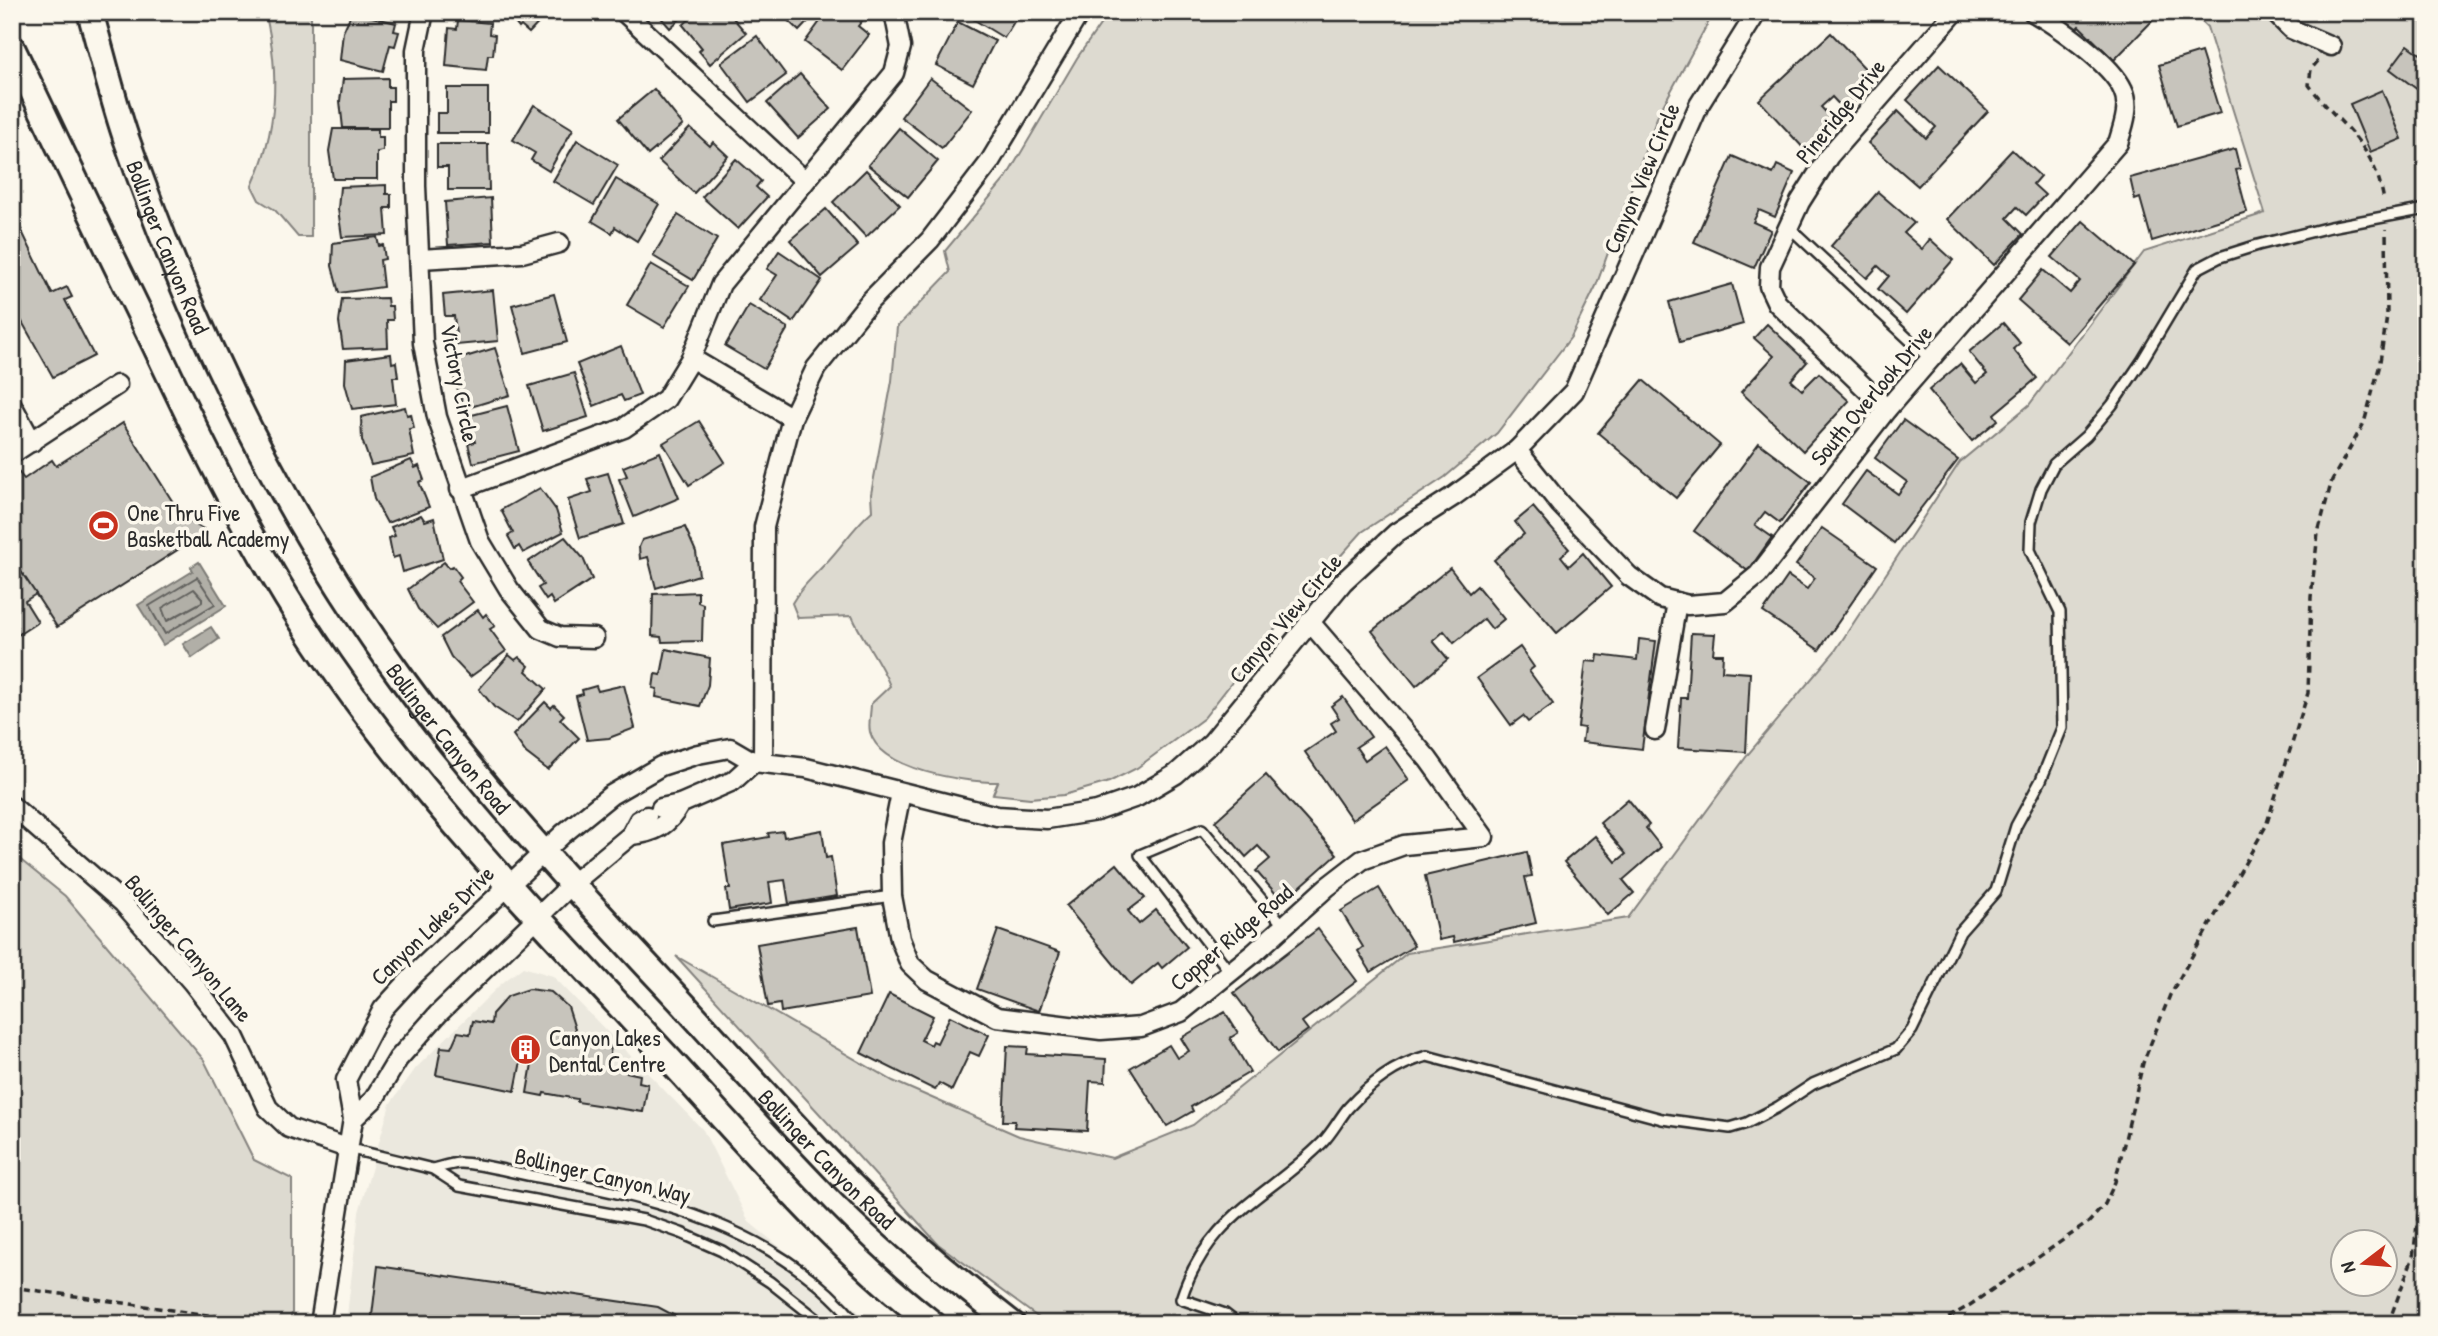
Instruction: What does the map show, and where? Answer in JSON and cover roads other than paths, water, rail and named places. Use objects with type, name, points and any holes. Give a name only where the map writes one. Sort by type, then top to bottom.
[{"type":"main road","name":"Bollinger Canyon Road","points":[[90,12],[126,136],[163,234],[212,348],[275,476],[333,575],[403,681],[479,778],[543,853],[852,1186],[941,1269],[1012,1324]]},
{"type":"main road","name":"Bollinger Canyon Road","points":[[12,48],[230,498],[288,600],[361,708],[538,917],[821,1222],[933,1324]]},
{"type":"street","name":"Victory Circle","points":[[424,12],[416,50],[416,186],[423,343],[437,417],[480,541],[509,589],[541,628],[560,637],[594,638]]},
{"type":"street","points":[[624,12],[804,180]]},
{"type":"street","points":[[460,489],[624,428],[666,399],[691,358],[721,285],[894,73],[901,47],[894,12]]},
{"type":"street","points":[[353,1119],[374,1099],[398,1059],[438,1014],[572,884],[631,835],[639,820],[733,781],[758,762],[764,527],[792,418],[816,368],[870,301],[930,240],[989,163],[1080,12]]},
{"type":"street","name":"Canyon View Circle","points":[[543,853],[611,795],[662,766],[698,754],[730,748],[758,762],[806,768],[997,816],[1047,819],[1097,811],[1137,797],[1176,774],[1212,742],[1343,582],[1396,533],[1454,496],[1517,450],[1574,391],[1699,105],[1757,12]]},
{"type":"street","name":"Pineridge Drive","points":[[1887,409],[1777,303],[1769,286],[1770,267],[1829,156],[1955,12]]},
{"type":"street","name":"South Overlook Drive","points":[[1517,450],[1560,504],[1629,576],[1660,598],[1688,605],[1725,602],[1758,575],[1887,409],[2118,143],[2126,118],[2124,91],[2108,67],[2033,12]]},
{"type":"street","points":[[2274,12],[2291,29],[2331,46]]},
{"type":"street","points":[[421,260],[522,253],[559,243]]},
{"type":"street","points":[[691,358],[792,418]]},
{"type":"street","points":[[12,454],[117,385]]},
{"type":"street","points":[[12,405],[32,442]]},
{"type":"street","points":[[1655,730],[1677,602]]},
{"type":"street","name":"Copper Ridge Road","points":[[901,793],[891,843],[892,896],[900,939],[910,964],[927,980],[997,1017],[1101,1030],[1141,1027],[1181,1012],[1284,926],[1326,887],[1362,860],[1404,845],[1484,836],[1428,759],[1362,679],[1309,621]]},
{"type":"street","points":[[631,835],[648,833],[671,821],[680,804]]},
{"type":"street","name":"Bollinger Canyon Lane","points":[[12,806],[123,903],[192,982],[234,1037],[268,1108],[289,1128],[347,1148]]},
{"type":"street","name":"Canyon Lakes Drive","points":[[320,1324],[353,1119],[345,1080],[383,1009],[543,853]]},
{"type":"lane","points":[[1238,1324],[1225,1314],[1181,1300],[1215,1236],[1232,1215],[1323,1142],[1370,1087],[1406,1061],[1427,1056],[1662,1119],[1730,1128],[1747,1123],[1778,1107],[1813,1084],[1896,1049],[1912,1030],[1955,939],[1996,891],[2016,826],[2041,780],[2062,728],[2060,612],[2030,550],[2031,522],[2041,489],[2054,464],[2086,436],[2112,405],[2142,361],[2197,269],[2220,257],[2258,245],[2386,215],[2426,209]]},
{"type":"lane","points":[[1789,227],[1931,360]]},
{"type":"lane","points":[[1230,972],[1140,855],[1202,829],[1284,926]]},
{"type":"lane","points":[[713,921],[892,896]]},
{"type":"lane","name":"Bollinger Canyon Way","points":[[347,1148],[433,1170],[459,1186],[644,1220],[681,1233],[722,1251],[770,1282],[822,1324]]},
{"type":"lane","name":"Bollinger Canyon Way","points":[[433,1170],[461,1163],[588,1186],[651,1201],[722,1224],[775,1254],[817,1284],[857,1324]]},
{"type":"water","points":[[199,562],[226,606],[163,645],[138,605],[193,571],[191,567]]},
{"type":"water","points":[[211,627],[219,639],[192,658],[183,644]]},
{"type":"place","name":"One Thru Five Basketball Academy","points":[[104,525]]},
{"type":"place","name":"Canyon Lakes Dental Centre","points":[[526,1050]]}]
